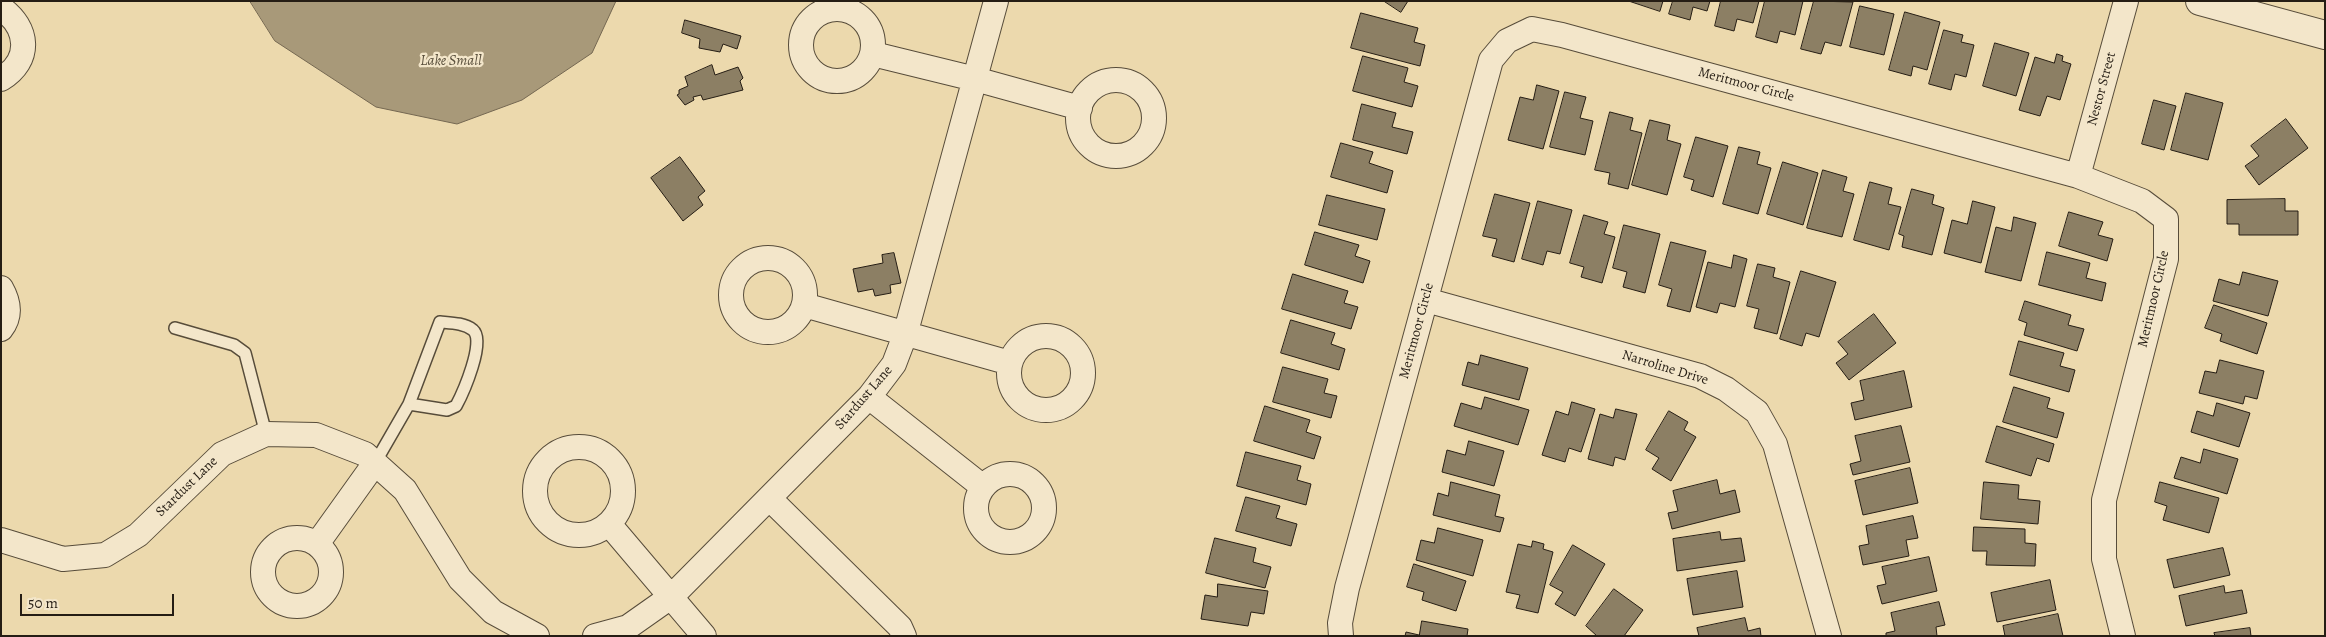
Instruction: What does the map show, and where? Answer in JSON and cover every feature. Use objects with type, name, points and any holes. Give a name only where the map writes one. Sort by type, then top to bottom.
[{"type":"street","name":"Stardust Lane","points":[[595,636],[628,627],[672,596],[868,398],[894,364],[906,335],[996,1]]},
{"type":"street","name":"Nestor Street","points":[[2078,176],[2126,1]]},
{"type":"street","points":[[2200,1],[2325,35]]},
{"type":"street","points":[[1,8],[13,16],[21,29],[24,44],[20,60],[12,72],[1,79]]},
{"type":"street","name":"Meritmoor Circle","points":[[1341,636],[1340,623],[1348,588],[1490,60],[1507,41],[1532,29],[1562,35],[1694,70],[2078,176],[2142,201],[2166,219],[2166,259],[2104,500],[2104,560],[2123,636]]},
{"type":"street","points":[[873,54],[975,79],[1080,108]]},
{"type":"street","points":[[1,288],[7,298],[9,311],[5,324],[1,328]]},
{"type":"street","name":"Narroline Drive","points":[[1426,300],[1700,376],[1726,389],[1757,412],[1775,444],[1829,636]]},
{"type":"street","points":[[804,305],[1010,363]]},
{"type":"street","points":[[868,398],[983,487]]},
{"type":"street","name":"Stardust Lane","points":[[1,540],[64,559],[105,555],[138,535],[222,454],[266,434],[316,435],[365,454],[405,490],[460,579],[493,612],[537,636]]},
{"type":"street","points":[[317,544],[375,463]]},
{"type":"street","points":[[769,498],[900,627],[904,636]]},
{"type":"street","points":[[609,524],[704,636]]},
{"type":"lane","points":[[375,463],[409,404],[440,322],[462,324],[474,331],[478,338],[478,346],[463,394],[456,406],[447,410],[409,404]]},
{"type":"lane","points":[[175,328],[234,345],[246,352],[266,434]]},
{"type":"water","name":"Lake Small","points":[[250,1],[616,1],[592,53],[522,100],[457,124],[376,107],[275,41]]},
{"type":"building","points":[[1384,1],[1408,1],[1401,12]]},
{"type":"building","points":[[1629,1],[1663,1],[1660,11]]},
{"type":"building","points":[[1673,1],[1710,1],[1707,11],[1693,7],[1690,20],[1669,14]]},
{"type":"building","points":[[1721,1],[1759,1],[1753,23],[1737,19],[1734,31],[1715,26]]},
{"type":"building","points":[[1765,1],[1803,1],[1795,35],[1780,31],[1777,43],[1756,37]]},
{"type":"building","points":[[1814,1],[1853,2],[1841,46],[1825,42],[1821,54],[1801,49]]},
{"type":"building","points":[[1860,6],[1894,14],[1884,55],[1850,47]]},
{"type":"building","points":[[1905,12],[1940,22],[1927,70],[1913,66],[1911,76],[1889,70]]},
{"type":"building","points":[[1361,13],[1418,28],[1414,42],[1425,45],[1420,66],[1351,48]]},
{"type":"building","points":[[685,20],[741,36],[737,49],[723,44],[720,52],[699,48],[700,39],[682,33]]},
{"type":"building","points":[[1944,30],[1963,35],[1961,42],[1974,45],[1966,77],[1955,74],[1951,90],[1929,84]]},
{"type":"building","points":[[1995,43],[2029,53],[2016,96],[1983,86]]},
{"type":"building","points":[[2057,54],[2063,56],[2062,61],[2071,64],[2060,100],[2047,96],[2040,116],[2019,110],[2035,57],[2054,63]]},
{"type":"building","points":[[1363,56],[1408,68],[1404,82],[1418,86],[1412,107],[1353,91]]},
{"type":"building","points":[[712,65],[715,75],[738,67],[743,78],[740,81],[743,90],[703,100],[701,95],[693,97],[694,100],[685,105],[677,95],[679,90],[688,86],[685,77]]},
{"type":"building","points":[[1537,85],[1559,91],[1543,149],[1508,140],[1520,97],[1533,100]]},
{"type":"building","points":[[1565,92],[1586,97],[1580,118],[1593,121],[1585,155],[1550,147]]},
{"type":"building","points":[[2186,93],[2223,103],[2208,160],[2171,150]]},
{"type":"building","points":[[2154,100],[2176,106],[2164,150],[2142,144]]},
{"type":"building","points":[[1362,104],[1396,113],[1392,127],[1413,132],[1407,154],[1353,140]]},
{"type":"building","points":[[1610,112],[1633,118],[1630,130],[1642,133],[1628,189],[1608,184],[1610,173],[1595,170]]},
{"type":"building","points":[[2286,119],[2308,148],[2259,185],[2245,166],[2259,156],[2251,146]]},
{"type":"building","points":[[1650,120],[1670,125],[1667,140],[1681,144],[1667,195],[1632,185]]},
{"type":"building","points":[[1696,137],[1728,146],[1713,197],[1691,190],[1694,180],[1684,177]]},
{"type":"building","points":[[1341,143],[1373,152],[1369,163],[1393,171],[1387,193],[1331,177]]},
{"type":"building","points":[[1739,147],[1760,152],[1757,164],[1771,168],[1758,214],[1723,204]]},
{"type":"building","points":[[680,157],[705,191],[698,197],[703,205],[683,221],[651,178]]},
{"type":"building","points":[[1783,162],[1818,173],[1803,225],[1767,214]]},
{"type":"building","points":[[1823,170],[1847,177],[1843,191],[1854,194],[1842,237],[1807,228]]},
{"type":"building","points":[[1870,182],[1892,188],[1888,204],[1901,207],[1889,250],[1854,240]]},
{"type":"building","points":[[1912,189],[1934,195],[1932,204],[1944,208],[1932,255],[1902,247],[1904,236],[1899,234]]},
{"type":"building","points":[[1495,194],[1530,203],[1514,262],[1492,256],[1497,239],[1483,236]]},
{"type":"building","points":[[1327,195],[1385,209],[1377,240],[1319,225]]},
{"type":"building","points":[[2285,199],[2285,211],[2298,211],[2298,235],[2239,235],[2239,224],[2227,224],[2227,200]]},
{"type":"building","points":[[1538,201],[1572,210],[1560,254],[1547,251],[1543,265],[1522,259]]},
{"type":"building","points":[[1973,201],[1995,207],[1981,263],[1944,253],[1952,220],[1967,224]]},
{"type":"building","points":[[2069,212],[2103,222],[2098,235],[2113,239],[2107,261],[2059,246]]},
{"type":"building","points":[[1584,215],[1608,222],[1604,234],[1615,237],[1602,283],[1581,277],[1584,267],[1570,263]]},
{"type":"building","points":[[2014,217],[2036,223],[2021,281],[1985,272],[1996,227],[2011,231]]},
{"type":"building","points":[[1624,225],[1660,234],[1645,293],[1623,287],[1627,272],[1613,268]]},
{"type":"building","points":[[1315,232],[1359,245],[1355,256],[1370,261],[1363,283],[1305,265]]},
{"type":"building","points":[[1671,242],[1706,251],[1690,312],[1667,306],[1672,289],[1659,285]]},
{"type":"building","points":[[2047,252],[2090,263],[2086,278],[2106,283],[2102,301],[2039,285]]},
{"type":"building","points":[[894,253],[901,283],[890,285],[891,293],[875,296],[873,289],[858,292],[853,269],[883,263],[882,255]]},
{"type":"building","points":[[1734,255],[1747,259],[1735,307],[1720,303],[1717,313],[1696,307],[1708,262],[1731,268]]},
{"type":"building","points":[[1758,264],[1775,268],[1773,277],[1790,282],[1777,334],[1754,328],[1759,309],[1747,306]]},
{"type":"building","points":[[1801,271],[1836,282],[1819,337],[1806,333],[1802,346],[1780,339]]},
{"type":"building","points":[[2243,272],[2278,281],[2268,316],[2213,301],[2219,279],[2239,285]]},
{"type":"building","points":[[1293,274],[1348,291],[1344,303],[1358,307],[1351,329],[1282,309]]},
{"type":"building","points":[[2025,301],[2071,315],[2068,325],[2084,329],[2077,351],[2024,335],[2027,323],[2019,320]]},
{"type":"building","points":[[2214,305],[2267,323],[2257,354],[2220,341],[2222,334],[2205,328]]},
{"type":"building","points":[[1874,314],[1896,343],[1849,380],[1836,363],[1848,354],[1838,342]]},
{"type":"building","points":[[1291,320],[1335,333],[1331,344],[1345,349],[1339,370],[1281,353]]},
{"type":"building","points":[[2019,341],[2064,353],[2060,366],[2075,370],[2069,392],[2010,375]]},
{"type":"building","points":[[1481,355],[1528,368],[1519,400],[1462,385],[1468,362],[1478,365]]},
{"type":"building","points":[[2220,360],[2264,371],[2257,399],[2245,396],[2243,404],[2199,393],[2205,371],[2216,373]]},
{"type":"building","points":[[1283,367],[1328,379],[1324,393],[1337,396],[1331,418],[1273,402]]},
{"type":"building","points":[[1904,371],[1912,407],[1855,420],[1851,403],[1864,400],[1860,381]]},
{"type":"building","points":[[2014,387],[2050,398],[2047,408],[2064,413],[2057,438],[2003,422]]},
{"type":"building","points":[[1485,397],[1529,410],[1518,445],[1454,426],[1461,403],[1481,409]]},
{"type":"building","points":[[1572,402],[1595,409],[1581,452],[1569,448],[1565,462],[1542,455],[1556,411],[1568,415]]},
{"type":"building","points":[[2217,403],[2250,413],[2239,447],[2191,432],[2197,411],[2213,416]]},
{"type":"building","points":[[1265,406],[1310,420],[1306,432],[1321,437],[1314,459],[1254,441]]},
{"type":"building","points":[[1616,409],[1637,414],[1625,460],[1615,457],[1613,466],[1588,459],[1600,414],[1613,418]]},
{"type":"building","points":[[1669,411],[1688,422],[1684,430],[1696,437],[1671,481],[1652,469],[1659,458],[1646,450]]},
{"type":"building","points":[[1901,426],[1910,462],[1853,475],[1850,464],[1861,461],[1855,436]]},
{"type":"building","points":[[1997,426],[2054,444],[2049,462],[2037,458],[2031,476],[1986,462]]},
{"type":"building","points":[[1469,441],[1504,451],[1494,486],[1442,472],[1447,450],[1465,455]]},
{"type":"building","points":[[2204,449],[2238,459],[2227,494],[2174,478],[2181,457],[2200,463]]},
{"type":"building","points":[[1246,452],[1301,466],[1297,480],[1311,484],[1306,505],[1237,486]]},
{"type":"building","points":[[1910,468],[1918,503],[1863,515],[1855,481]]},
{"type":"building","points":[[1717,480],[1720,494],[1735,490],[1740,512],[1672,529],[1668,513],[1678,511],[1673,491]]},
{"type":"building","points":[[1451,482],[1500,495],[1495,516],[1504,518],[1500,532],[1433,515],[1438,493],[1448,496]]},
{"type":"building","points":[[1984,482],[2019,485],[2018,499],[2040,501],[2038,524],[1981,519]]},
{"type":"building","points":[[2160,482],[2219,498],[2209,533],[2163,520],[2167,506],[2155,502]]},
{"type":"building","points":[[1246,497],[1280,506],[1276,518],[1297,524],[1291,546],[1236,531]]},
{"type":"building","points":[[1913,516],[1918,538],[1906,540],[1909,556],[1863,565],[1859,546],[1869,544],[1866,526]]},
{"type":"building","points":[[1974,527],[2025,529],[2025,543],[2036,544],[2035,566],[1986,565],[1987,551],[1973,551]]},
{"type":"building","points":[[1438,528],[1483,540],[1473,576],[1416,560],[1421,540],[1434,543]]},
{"type":"building","points":[[1720,532],[1721,540],[1741,538],[1745,561],[1677,571],[1673,539]]},
{"type":"building","points":[[1215,538],[1256,548],[1253,562],[1271,567],[1265,588],[1206,573]]},
{"type":"building","points":[[1533,541],[1544,544],[1543,549],[1553,552],[1538,613],[1516,608],[1520,595],[1506,592],[1518,544],[1531,547]]},
{"type":"building","points":[[1573,545],[1605,564],[1575,616],[1555,604],[1563,592],[1550,585]]},
{"type":"building","points":[[2223,548],[2230,575],[2174,588],[2167,560]]},
{"type":"building","points":[[1929,557],[1937,591],[1882,604],[1877,586],[1886,584],[1882,567]]},
{"type":"building","points":[[1414,564],[1466,581],[1456,611],[1422,600],[1424,592],[1407,587]]},
{"type":"building","points":[[1737,571],[1743,607],[1693,615],[1687,579]]},
{"type":"building","points":[[2050,580],[2056,610],[1997,622],[1991,593]]},
{"type":"building","points":[[1218,584],[1268,591],[1264,614],[1251,612],[1248,626],[1201,619],[1205,595],[1217,597]]},
{"type":"building","points":[[2224,586],[2225,593],[2242,590],[2247,613],[2186,626],[2179,596]]},
{"type":"building","points":[[1614,589],[1643,610],[1624,636],[1597,636],[1586,626]]},
{"type":"building","points":[[1939,602],[1945,625],[1936,627],[1937,636],[1886,636],[1886,633],[1895,631],[1891,613]]},
{"type":"building","points":[[2058,614],[2063,636],[2005,636],[2003,626]]},
{"type":"building","points":[[1745,618],[1748,631],[1760,628],[1761,636],[1699,636],[1697,628]]},
{"type":"building","points":[[1422,621],[1468,629],[1467,636],[1405,636],[1406,632],[1419,635]]},
{"type":"building","points":[[2250,628],[2251,636],[2215,636],[2214,633]]}]
